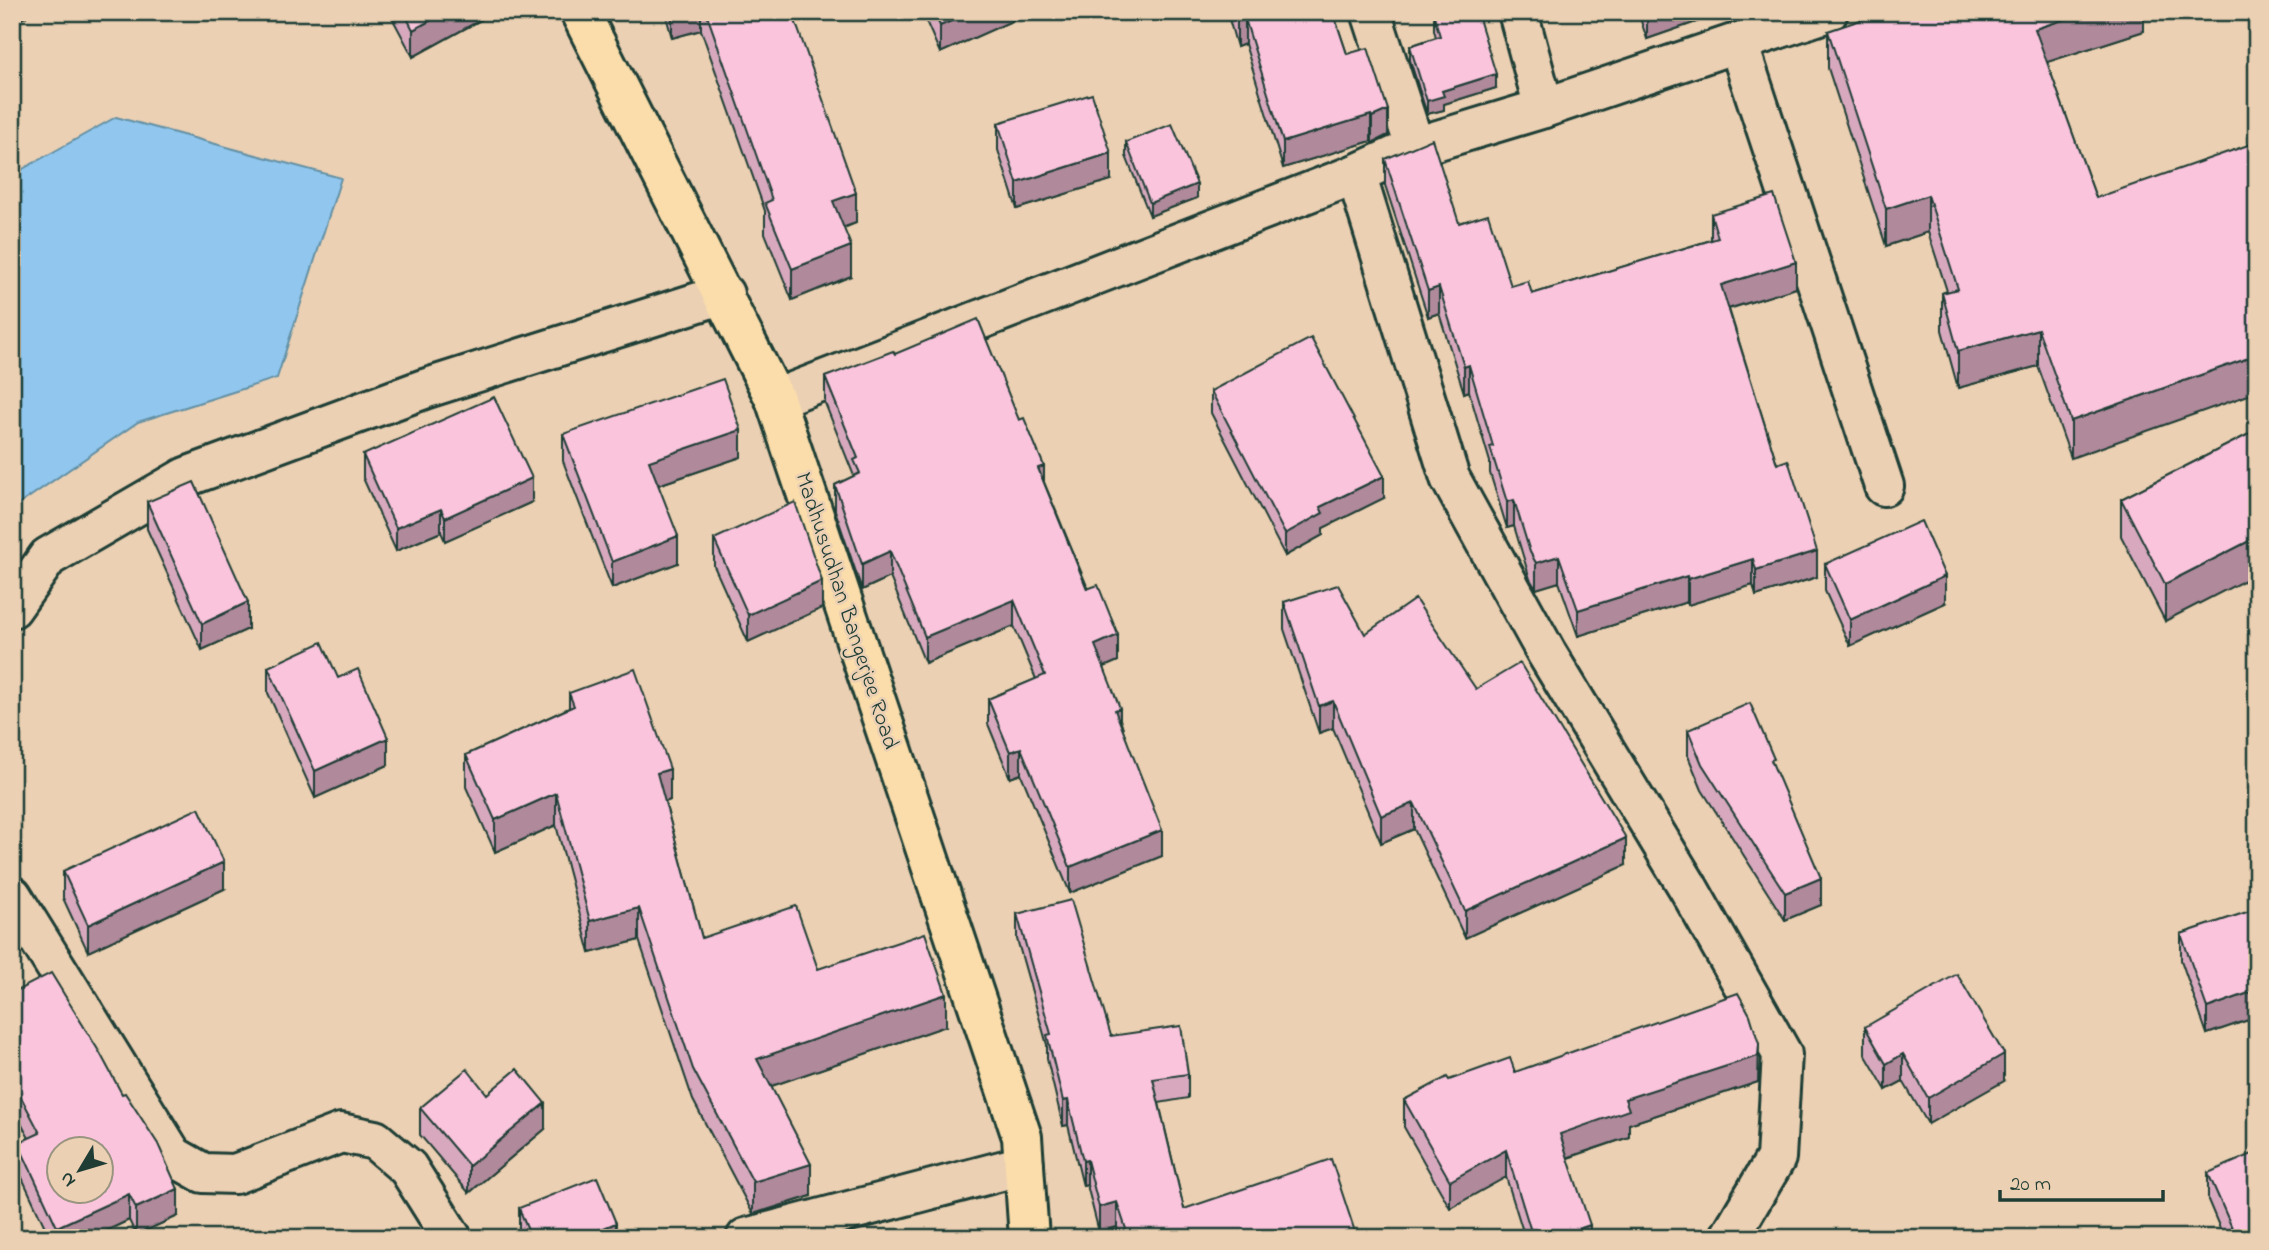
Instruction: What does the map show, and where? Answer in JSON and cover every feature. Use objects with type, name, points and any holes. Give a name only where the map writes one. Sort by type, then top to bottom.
[{"type":"main road","name":"Madhusudhan Bangerjee Road","points":[[580,12],[775,398],[1022,1138],[1029,1238]]},
{"type":"street","points":[[1371,12],[1415,147]]},
{"type":"street","points":[[1518,12],[1544,108]]},
{"type":"street","points":[[775,398],[1356,174],[1415,147],[1544,108],[1828,12]]},
{"type":"street","points":[[1738,43],[1884,486]]},
{"type":"street","points":[[1356,174],[1450,478],[1547,654],[1689,889],[1783,1054],[1776,1158],[1729,1238]]},
{"type":"street","points":[[12,608],[48,557],[186,477],[424,389],[724,294]]},
{"type":"street","points":[[12,896],[173,1156],[204,1173],[235,1174],[341,1133],[375,1140],[408,1168],[452,1238]]},
{"type":"street","points":[[746,1238],[1024,1165]]},
{"type":"water","points":[[116,117],[341,178],[277,378],[138,422],[12,509],[12,175]]},
{"type":"building","points":[[404,12],[446,12],[413,30]]},
{"type":"building","points":[[706,12],[792,12],[856,193],[833,201],[851,246],[792,269],[765,203],[772,200]]},
{"type":"building","points":[[934,12],[971,12],[940,26]]},
{"type":"building","points":[[1234,12],[1333,12],[1347,54],[1368,48],[1388,110],[1283,142],[1245,19],[1237,21]]},
{"type":"building","points":[[1449,12],[1477,12],[1496,74],[1442,91],[1444,96],[1427,101],[1410,46],[1440,36],[1434,16]]},
{"type":"building","points":[[1884,12],[2087,12],[2035,29],[2096,198],[2257,142],[2257,355],[2071,421],[2038,329],[1958,351],[1942,293],[1958,289],[1928,195],[1886,209],[1828,31]]},
{"type":"building","points":[[1092,94],[1111,153],[1017,183],[998,123]]},
{"type":"building","points":[[1172,124],[1197,184],[1150,203],[1126,142]]},
{"type":"building","points":[[1432,139],[1459,223],[1488,214],[1511,286],[1528,281],[1532,294],[1718,238],[1711,214],[1774,195],[1796,262],[1721,285],[1777,464],[1788,460],[1817,551],[1756,570],[1753,559],[1688,579],[1687,576],[1578,610],[1559,556],[1536,563],[1514,500],[1507,502],[1469,365],[1464,367],[1439,287],[1428,291],[1385,159]]},
{"type":"building","points":[[978,319],[1019,420],[1024,418],[1044,466],[1038,468],[1087,589],[1098,585],[1118,635],[1095,645],[1120,708],[1115,710],[1162,830],[1070,867],[1021,748],[1010,752],[988,699],[1045,675],[1014,600],[925,637],[890,551],[862,564],[835,485],[860,473],[854,460],[858,458],[825,377],[893,351],[895,354]]},
{"type":"building","points":[[1311,338],[1384,476],[1320,507],[1323,513],[1285,534],[1211,391]]},
{"type":"building","points":[[723,379],[741,430],[649,461],[678,536],[612,562],[563,434]]},
{"type":"building","points":[[494,397],[532,478],[445,518],[441,509],[396,528],[363,455]]},
{"type":"building","points":[[2257,430],[2257,537],[2165,584],[2121,499]]},
{"type":"building","points":[[194,482],[248,602],[202,624],[147,502]]},
{"type":"building","points":[[795,502],[822,581],[748,615],[714,539]]},
{"type":"building","points":[[1921,521],[1945,576],[1850,620],[1825,564]]},
{"type":"building","points":[[1338,585],[1365,634],[1415,599],[1476,689],[1520,663],[1626,838],[1465,911],[1414,803],[1381,816],[1333,701],[1319,706],[1284,602]]},
{"type":"building","points":[[322,642],[338,678],[358,669],[388,738],[315,771],[268,667]]},
{"type":"building","points":[[635,669],[670,769],[657,773],[702,938],[796,906],[818,969],[925,933],[946,994],[757,1059],[811,1164],[753,1182],[693,1069],[639,908],[590,921],[556,793],[495,820],[466,755],[574,706],[569,693]]},
{"type":"building","points":[[1750,703],[1821,878],[1785,893],[1702,764],[1688,730]]},
{"type":"building","points":[[199,808],[224,862],[88,925],[63,871]]},
{"type":"building","points":[[1071,900],[1111,1036],[1181,1026],[1188,1074],[1153,1079],[1184,1209],[1331,1159],[1357,1238],[1129,1238],[1117,1202],[1099,1207],[1087,1160],[1083,1161],[1068,1100],[1063,1101],[1047,1035],[1051,1034],[1017,914]]},
{"type":"building","points":[[2256,909],[2257,990],[2207,1008],[2181,934]]},
{"type":"building","points":[[51,973],[122,1094],[125,1093],[158,1144],[178,1189],[136,1208],[129,1194],[116,1200],[116,1134],[46,1134],[46,1203],[18,1143],[40,1133],[12,1080],[12,993]]},
{"type":"building","points":[[1957,974],[2004,1054],[1928,1098],[1903,1054],[1886,1064],[1865,1027]]},
{"type":"building","points":[[1738,993],[1750,1015],[1759,1044],[1758,1056],[1625,1099],[1629,1110],[1560,1134],[1590,1225],[1551,1238],[1533,1238],[1506,1150],[1450,1181],[1404,1100],[1447,1077],[1449,1080],[1510,1058],[1515,1072]]},
{"type":"building","points":[[467,1069],[487,1094],[517,1069],[545,1103],[469,1166],[420,1108]]},
{"type":"building","points":[[2257,1152],[2257,1229],[2236,1237],[2208,1173]]},
{"type":"building","points":[[597,1177],[616,1223],[579,1238],[531,1238],[519,1208]]},
{"type":"building","points":[[46,1204],[107,1204],[57,1227]]}]
